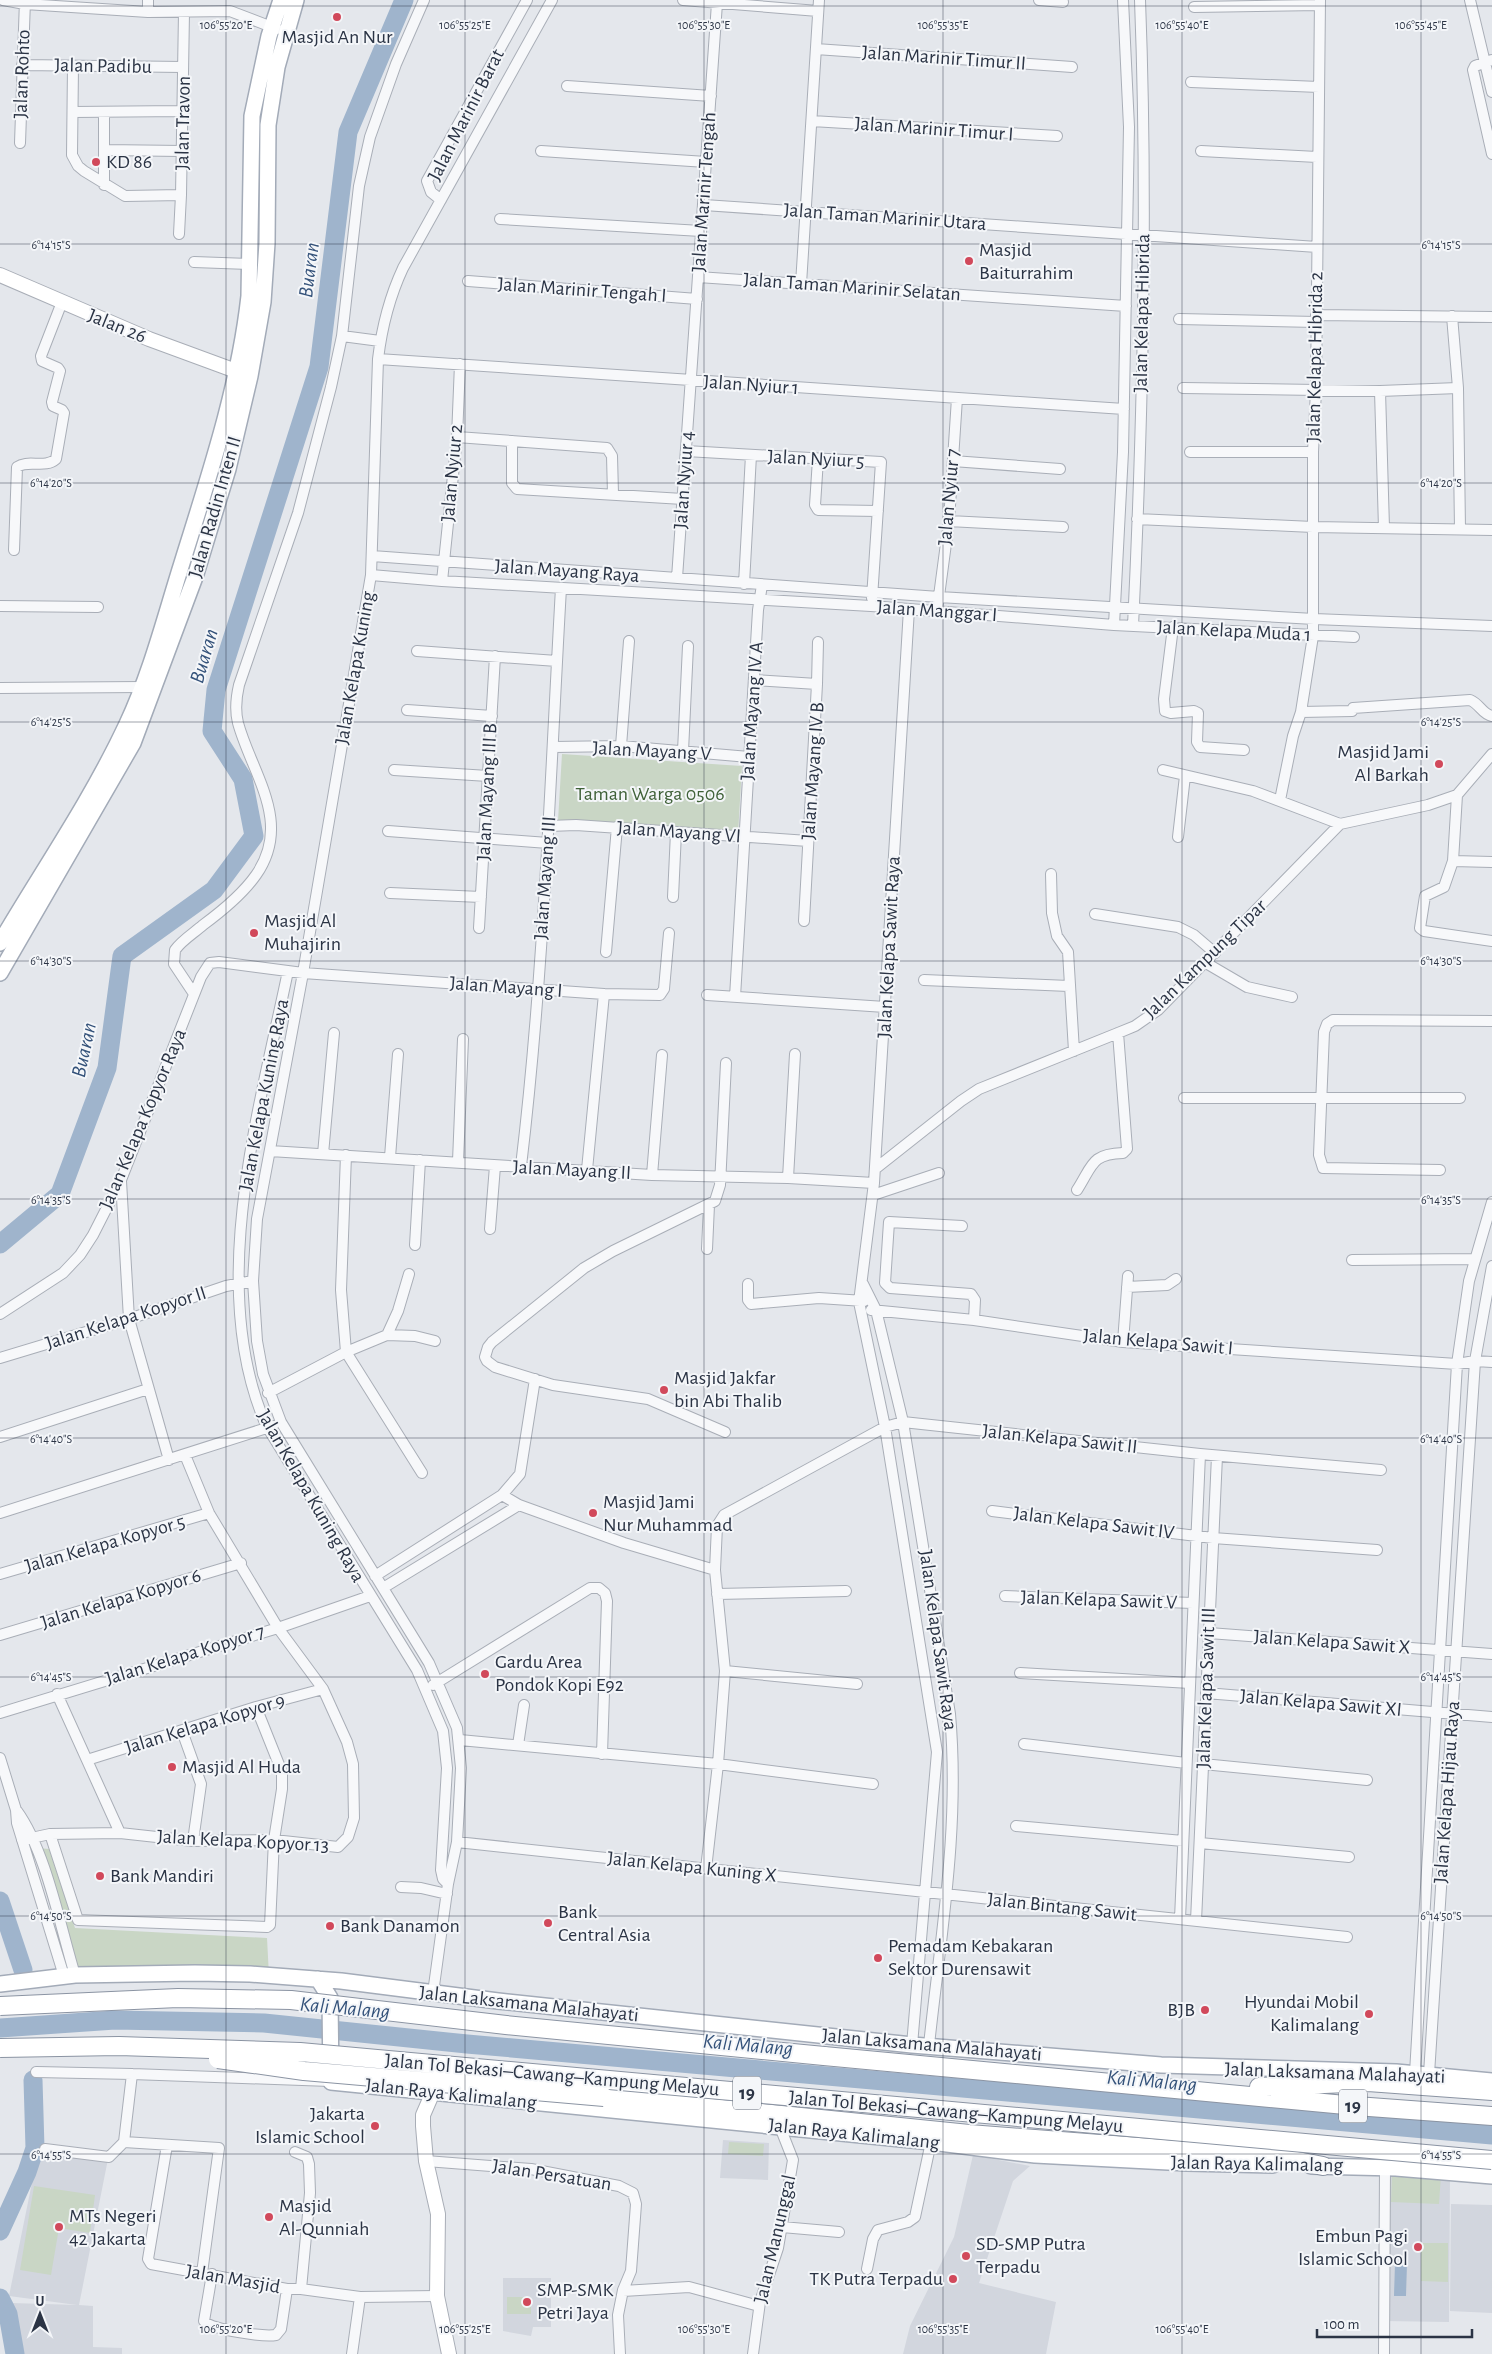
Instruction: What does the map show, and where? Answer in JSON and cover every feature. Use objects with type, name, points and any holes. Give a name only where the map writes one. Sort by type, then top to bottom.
[{"type":"highway","name":"19","points":[[0,2006],[178,1998],[291,2000],[506,2025],[814,2056],[1214,2091],[1356,2106],[1492,2116]]},
{"type":"highway","points":[[119,2046],[304,2070],[604,2097],[969,2134],[1282,2158],[1323,2166]]},
{"type":"highway","name":"Jalan Tol Bekasi–Cawang–Kampung Melayu","points":[[0,2048],[119,2046],[308,2053],[1492,2160]]},
{"type":"highway","points":[[1214,2091],[1368,2082],[1492,2091]]},
{"type":"main road","name":"Jalan Radin Inten II","points":[[0,943],[92,793],[143,687],[213,464],[246,322],[252,116],[271,28],[281,0]]},
{"type":"main road","name":"Jalan Radin Inten II","points":[[0,973],[133,742],[195,577],[228,469],[250,376],[263,302],[267,243],[268,125],[276,74],[296,0]]},
{"type":"main road","points":[[213,464],[228,469]]},
{"type":"main road","name":"Jalan Laksamana Malahayati","points":[[5,1982],[69,1975],[195,1973],[318,1979],[598,2012],[912,2044],[1177,2066],[1422,2074],[1492,2081]]},
{"type":"main road","points":[[318,1979],[330,2000],[331,2082]]},
{"type":"main road","points":[[330,2000],[341,1982]]},
{"type":"main road","name":"Jalan Raya Kalimalang","points":[[331,2082],[780,2126],[1034,2155],[1187,2163],[1385,2168],[1492,2176]]},
{"type":"street","points":[[3,0],[86,4],[148,12],[230,11],[271,28],[287,32]]},
{"type":"street","points":[[148,0],[148,12]]},
{"type":"street","points":[[194,994],[174,964],[175,950],[237,897],[256,875],[264,860],[269,840],[271,823],[266,793],[238,722],[236,699],[238,686],[298,513],[342,336],[349,264],[363,163],[378,111],[424,0]]},
{"type":"street","name":"Jalan Marinir Barat","points":[[440,200],[430,192],[427,181],[527,0]]},
{"type":"street","name":"Jalan Marinir Barat","points":[[378,359],[382,325],[392,292],[440,200],[552,0]]},
{"type":"street","points":[[683,0],[818,11]]},
{"type":"street","points":[[801,284],[819,0]]},
{"type":"street","points":[[1038,0],[1062,2]]},
{"type":"street","name":"Jalan Kelapa Hibrida","points":[[1114,625],[1124,409],[1129,127],[1123,0]]},
{"type":"street","name":"Jalan Kelapa Hibrida","points":[[1133,626],[1145,128],[1140,0]]},
{"type":"street","points":[[1470,0],[1488,61],[1492,92]]},
{"type":"street","name":"Jalan Rohto","points":[[20,143],[25,2]]},
{"type":"street","name":"Jalan Marinir Tengah","points":[[691,381],[717,3]]},
{"type":"street","points":[[1194,7],[1320,3]]},
{"type":"street","name":"Jalan Kelapa Hibrida 2","points":[[1280,800],[1293,736],[1301,712],[1314,619],[1313,452],[1316,390],[1320,3]]},
{"type":"street","name":"Jalan Travon","points":[[179,234],[182,195],[184,12]]},
{"type":"street","name":"Jalan Marinir Timur II","points":[[816,49],[1072,67]]},
{"type":"street","points":[[1488,61],[1475,66],[1473,70],[1492,154]]},
{"type":"street","name":"Jalan Padibu","points":[[22,65],[183,67]]},
{"type":"street","points":[[73,66],[73,159],[78,166],[121,195],[130,197],[182,195]]},
{"type":"street","points":[[1191,82],[1318,87]]},
{"type":"street","points":[[567,86],[711,96]]},
{"type":"street","points":[[73,112],[183,111]]},
{"type":"street","points":[[104,112],[104,185]]},
{"type":"street","name":"Jalan Marinir Timur I","points":[[812,121],[1056,136]]},
{"type":"street","points":[[104,150],[182,151]]},
{"type":"street","points":[[542,151],[706,162]]},
{"type":"street","points":[[1200,151],[1318,156]]},
{"type":"street","name":"Jalan Taman Marinir Utara","points":[[704,205],[1317,247]]},
{"type":"street","points":[[500,219],[702,231]]},
{"type":"street","points":[[194,262],[249,264]]},
{"type":"street","name":"Jalan 26","points":[[0,275],[149,339],[236,371]]},
{"type":"street","name":"Jalan Taman Marinir Selatan","points":[[698,277],[1126,306]]},
{"type":"street","name":"Jalan Marinir Tengah I","points":[[468,281],[697,299]]},
{"type":"street","points":[[14,550],[17,467],[22,464],[48,464],[56,459],[64,413],[52,403],[60,371],[58,368],[42,361],[40,356],[62,302]]},
{"type":"street","points":[[1452,316],[1458,388],[1460,529]]},
{"type":"street","points":[[1179,319],[1492,317]]},
{"type":"street","points":[[342,336],[380,341]]},
{"type":"street","name":"Jalan Nyiur 1","points":[[378,359],[1124,409]]},
{"type":"street","name":"Jalan Kelapa Kuning","points":[[303,973],[371,576],[378,359]]},
{"type":"street","name":"Jalan Nyiur 2","points":[[442,582],[456,437],[460,364]]},
{"type":"street","name":"Jalan Nyiur 4","points":[[677,578],[691,381]]},
{"type":"street","points":[[1183,388],[1380,391],[1458,388]]},
{"type":"street","points":[[1380,391],[1384,528]]},
{"type":"street","name":"Jalan Nyiur 7","points":[[939,597],[948,521],[957,398]]},
{"type":"street","points":[[456,437],[607,448],[612,456],[613,494]]},
{"type":"street","points":[[512,441],[512,483],[515,488],[683,500]]},
{"type":"street","name":"Jalan Nyiur 5","points":[[686,451],[881,462],[878,511]]},
{"type":"street","points":[[1190,452],[1313,452]]},
{"type":"street","name":"Jalan Nyiur 5","points":[[744,584],[751,455]]},
{"type":"street","points":[[818,459],[815,505],[818,510],[878,511],[871,606]]},
{"type":"street","points":[[953,461],[1060,469]]},
{"type":"street","points":[[1136,519],[1313,527],[1492,530]]},
{"type":"street","points":[[948,521],[1063,527]]},
{"type":"street","name":"Jalan Mayang Raya","points":[[372,556],[762,585]]},
{"type":"street","name":"Jalan Mayang Raya","points":[[371,576],[442,582],[759,600]]},
{"type":"street","name":"Jalan Manggar I","points":[[762,585],[1115,607]]},
{"type":"street","name":"Jalan Mayang IV A","points":[[735,997],[759,600],[762,585]]},
{"type":"street","name":"Jalan Mayang III","points":[[521,1166],[538,989],[554,747],[561,588]]},
{"type":"street","points":[[937,611],[939,597]]},
{"type":"street","name":"Jalan Manggar I","points":[[759,600],[871,606],[1114,625]]},
{"type":"street","points":[[0,606],[98,607]]},
{"type":"street","name":"Jalan Kelapa Muda 1","points":[[1115,607],[1314,619],[1492,626]]},
{"type":"street","name":"Jalan Kelapa Sawit Raya","points":[[909,609],[874,1184],[862,1283],[863,1304],[938,1752],[912,2044]]},
{"type":"street","name":"Jalan Kelapa Muda 1","points":[[1114,625],[1354,637]]},
{"type":"street","points":[[1173,627],[1164,699],[1165,711],[1171,713],[1194,711],[1198,713],[1197,742],[1200,747],[1244,750]]},
{"type":"street","points":[[621,746],[628,641]]},
{"type":"street","points":[[817,684],[818,642]]},
{"type":"street","points":[[683,752],[688,646]]},
{"type":"street","points":[[417,652],[557,661]]},
{"type":"street","name":"Jalan Mayang III B","points":[[479,928],[495,656]]},
{"type":"street","name":"Jalan Mayang IV B","points":[[754,680],[817,684],[804,921]]},
{"type":"street","points":[[0,688],[143,687]]},
{"type":"street","points":[[1301,712],[1352,711],[1353,708],[1470,700],[1477,703],[1486,714],[1492,716]]},
{"type":"street","points":[[407,710],[492,716]]},
{"type":"street","name":"Jalan Mayang V","points":[[554,747],[621,746],[749,757]]},
{"type":"street","points":[[1163,770],[1253,791],[1340,824],[1428,805],[1457,796],[1492,754]]},
{"type":"street","points":[[394,770],[488,776]]},
{"type":"street","points":[[1178,838],[1185,776]]},
{"type":"street","points":[[1457,796],[1452,861],[1444,887],[1425,896],[1421,930],[1492,941]]},
{"type":"street","name":"Jalan Mayang VI","points":[[549,826],[576,824],[808,841]]},
{"type":"street","name":"Jalan Kampung Tipar","points":[[875,1169],[971,1094],[1135,1026],[1158,1010],[1340,824]]},
{"type":"street","points":[[606,952],[617,828]]},
{"type":"street","points":[[388,831],[548,843]]},
{"type":"street","points":[[673,897],[676,832]]},
{"type":"street","points":[[1452,861],[1492,862]]},
{"type":"street","points":[[1051,874],[1052,913],[1056,936],[1068,952],[1074,1051]]},
{"type":"street","points":[[390,893],[481,897]]},
{"type":"street","points":[[1095,914],[1178,927],[1194,935],[1215,953]]},
{"type":"street","name":"Jalan Mayang I","points":[[288,971],[604,994],[662,994],[669,933]]},
{"type":"street","name":"Jalan Kelapa Kopyor Raya","points":[[0,1314],[51,1283],[71,1266],[93,1235],[121,1180],[206,966],[214,962],[288,971]]},
{"type":"street","points":[[1206,963],[1248,987],[1292,997]]},
{"type":"street","name":"Jalan Kelapa Kuning Raya","points":[[288,971],[249,1165],[242,1216],[238,1284],[247,1373],[254,1399],[268,1428],[417,1670],[444,1731],[447,1768],[441,1870],[448,1889]]},
{"type":"street","name":"Jalan Kelapa Kuning Raya","points":[[303,973],[258,1219],[253,1282],[257,1342],[268,1392],[281,1422],[429,1663],[457,1728],[460,1740],[461,1768],[457,1842],[448,1889],[433,1993]]},
{"type":"street","points":[[924,980],[1069,986]]},
{"type":"street","points":[[587,1170],[604,994]]},
{"type":"street","points":[[708,995],[885,1007]]},
{"type":"street","points":[[1440,1170],[1323,1168],[1319,1155],[1323,1041],[1327,1024],[1333,1020],[1492,1021]]},
{"type":"street","points":[[323,1154],[334,1033]]},
{"type":"street","points":[[1077,1190],[1099,1157],[1106,1154],[1123,1152],[1127,1149],[1118,1033]]},
{"type":"street","points":[[458,1162],[463,1039]]},
{"type":"street","points":[[390,1157],[398,1054]]},
{"type":"street","points":[[788,1178],[795,1054]]},
{"type":"street","points":[[652,1174],[662,1055]]},
{"type":"street","points":[[725,1432],[640,1396],[564,1387],[490,1364],[485,1357],[488,1347],[584,1268],[625,1245],[709,1206],[716,1200],[720,1177],[726,1063]]},
{"type":"street","points":[[1184,1098],[1460,1098]]},
{"type":"street","name":"Jalan Mayang II","points":[[270,1151],[390,1157],[495,1166],[720,1177],[788,1178],[874,1184]]},
{"type":"street","points":[[346,1156],[341,1290],[346,1352],[422,1473]]},
{"type":"street","points":[[415,1245],[420,1160]]},
{"type":"street","points":[[490,1228],[495,1166]]},
{"type":"street","points":[[873,1195],[939,1173]]},
{"type":"street","points":[[121,1180],[130,1319],[167,1460]]},
{"type":"street","name":"Jalan Kelapa Hijau Raya","points":[[1422,2074],[1420,1989],[1457,1364],[1474,1259],[1492,1202]]},
{"type":"street","points":[[707,1249],[709,1206]]},
{"type":"street","points":[[870,1222],[962,1226]]},
{"type":"street","points":[[889,1222],[885,1283],[887,1287],[970,1294],[975,1300],[974,1320]]},
{"type":"street","points":[[1352,1260],[1474,1259]]},
{"type":"street","name":"Jalan Kelapa Hijau Raya","points":[[1422,2074],[1434,1991],[1475,1361],[1492,1266]]},
{"type":"street","points":[[386,1335],[398,1310],[409,1274]]},
{"type":"street","points":[[1123,1342],[1127,1281],[1168,1285],[1176,1278]]},
{"type":"street","name":"Jalan Kelapa Kopyor II","points":[[0,1358],[238,1284],[253,1282]]},
{"type":"street","name":"Jalan Kelapa Sawit I","points":[[748,1284],[748,1300],[750,1304],[819,1298],[863,1304],[876,1310],[974,1320],[1123,1342],[1457,1364],[1475,1361],[1492,1362]]},
{"type":"street","name":"Jalan Kelapa Sawit Raya","points":[[876,1310],[903,1422],[950,1714],[954,1752],[953,1815],[948,1895],[929,2045]]},
{"type":"street","points":[[268,1392],[346,1352],[386,1335],[415,1336],[435,1341]]},
{"type":"street","points":[[375,1576],[502,1495],[520,1474],[536,1379]]},
{"type":"street","points":[[0,1437],[148,1389]]},
{"type":"street","points":[[0,1513],[185,1455],[281,1422]]},
{"type":"street","points":[[706,1869],[718,1764],[724,1671],[715,1570],[717,1526],[724,1515],[885,1427],[903,1422]]},
{"type":"street","name":"Jalan Kelapa Sawit II","points":[[903,1422],[1216,1456],[1381,1470]]},
{"type":"street","name":"Jalan Kelapa Sawit III","points":[[1180,1919],[1200,1454]]},
{"type":"street","name":"Jalan Kelapa Kopyor 13","points":[[27,1838],[50,1834],[120,1833],[194,1841],[274,1840],[338,1847],[348,1837],[354,1818],[354,1764],[347,1742],[323,1689],[278,1628],[242,1563],[210,1513],[185,1455]]},
{"type":"street","name":"Jalan Kelapa Sawit III","points":[[1196,1921],[1216,1456]]},
{"type":"street","points":[[502,1495],[520,1505],[624,1543],[715,1570]]},
{"type":"street","points":[[382,1588],[520,1505]]},
{"type":"street","name":"Jalan Kelapa Sawit IV","points":[[992,1511],[1213,1538],[1377,1550]]},
{"type":"street","name":"Jalan Kelapa Kopyor 5","points":[[0,1574],[210,1513]]},
{"type":"street","name":"Jalan Kelapa Kopyor 6","points":[[0,1635],[242,1563]]},
{"type":"street","points":[[426,1691],[437,1682],[590,1588],[599,1588],[605,1593],[607,1601],[602,1754]]},
{"type":"street","points":[[717,1594],[846,1590]]},
{"type":"street","name":"Jalan Kelapa Kopyor 7","points":[[0,1713],[57,1694],[278,1628],[370,1596]]},
{"type":"street","name":"Jalan Kelapa Sawit V","points":[[1005,1596],[1193,1603]]},
{"type":"street","name":"Jalan Kelapa Sawit X","points":[[1209,1633],[1492,1654]]},
{"type":"street","points":[[724,1671],[857,1684]]},
{"type":"street","points":[[1020,1673],[1190,1683]]},
{"type":"street","name":"Jalan Kelapa Kopyor 9","points":[[87,1760],[323,1689]]},
{"type":"street","name":"Jalan Kelapa Sawit XI","points":[[1206,1693],[1492,1717]]},
{"type":"street","points":[[57,1694],[120,1833]]},
{"type":"street","points":[[518,1745],[524,1705]]},
{"type":"street","points":[[50,1834],[78,1920],[255,1928],[264,1928],[270,1925],[274,1840],[282,1789],[282,1772],[256,1708]]},
{"type":"street","points":[[182,1731],[200,1784],[194,1841]]},
{"type":"street","points":[[460,1740],[718,1764],[873,1784]]},
{"type":"street","points":[[1024,1744],[1186,1763]]},
{"type":"street","points":[[0,1758],[69,1975]]},
{"type":"street","points":[[1203,1764],[1366,1780]]},
{"type":"street","points":[[1016,1826],[1183,1841]]},
{"type":"street","name":"Jalan Kelapa Kuning X","points":[[457,1842],[927,1892]]},
{"type":"street","points":[[1200,1843],[1349,1857]]},
{"type":"street","points":[[402,1887],[448,1889]]},
{"type":"street","name":"Jalan Bintang Sawit","points":[[927,1892],[1347,1937]]},
{"type":"street","points":[[1420,1989],[1434,1991]]},
{"type":"street","points":[[916,2004],[934,2005]]},
{"type":"street","name":"Jalan Raya Kalimalang","points":[[36,2072],[331,2082]]},
{"type":"street","points":[[44,2149],[109,2157],[124,2142],[132,2074]]},
{"type":"street","points":[[434,2092],[423,2119],[426,2161],[438,2214],[437,2296],[449,2354]]},
{"type":"street","name":"Jalan Manunggal","points":[[753,2354],[759,2306],[772,2271],[782,2227],[793,2160],[780,2126]]},
{"type":"street","points":[[124,2142],[219,2148],[204,2322],[208,2325],[224,2329],[276,2335],[281,2328],[287,2289]]},
{"type":"street","points":[[867,2269],[873,2239],[878,2230],[908,2222],[915,2217],[931,2142]]},
{"type":"street","name":"Jalan Masjid","points":[[167,2145],[149,2262],[155,2266],[207,2273],[287,2289],[301,2289],[360,2297],[437,2296]]},
{"type":"street","points":[[295,2152],[306,2157],[310,2178],[301,2289]]},
{"type":"street","name":"Jalan Persatuan","points":[[426,2161],[531,2168],[628,2189],[633,2193],[636,2204],[632,2271],[623,2291],[618,2315],[620,2354]]},
{"type":"street","points":[[1384,2354],[1385,2168]]},
{"type":"street","points":[[782,2227],[839,2232]]},
{"type":"street","points":[[623,2291],[689,2287],[759,2306]]},
{"type":"street","points":[[352,2354],[360,2297]]},
{"type":"shaded area","points":[[723,2140],[769,2143],[768,2180],[720,2178]]},
{"type":"shaded area","name":"MTs Negeri 42 Jakarta","points":[[39,2148],[108,2159],[79,2305],[93,2306],[93,2347],[122,2348],[122,2354],[20,2354],[11,2303],[77,2305],[9,2296]]},
{"type":"shaded area","name":"SD-SMP Putra Terpadu","points":[[973,2155],[1030,2166],[1013,2181],[979,2283],[1056,2302],[1046,2354],[903,2354],[910,2326],[954,2237]]},
{"type":"shaded area","name":"Embun Pagi Islamic School","points":[[1388,2168],[1450,2172],[1449,2322],[1384,2321]]},
{"type":"shaded area","points":[[1451,2204],[1492,2205],[1492,2313],[1450,2311]]},
{"type":"shaded area","name":"SMP-SMK Petri Jaya","points":[[503,2278],[551,2278],[551,2327],[533,2327],[531,2336],[503,2331]]},
{"type":"green space","name":"Taman Warga 0506","points":[[562,754],[742,766],[738,834],[558,821]]},
{"type":"green space","points":[[37,1848],[49,1849],[75,1928],[267,1938],[269,1976],[75,1975]]},
{"type":"green space","points":[[729,2142],[764,2144],[763,2156],[728,2154]]},
{"type":"green space","points":[[1392,2173],[1441,2175],[1439,2204],[1391,2202]]},
{"type":"green space","points":[[34,2186],[95,2195],[90,2233],[59,2228],[51,2275],[20,2270]]},
{"type":"green space","points":[[1421,2243],[1448,2243],[1448,2282],[1421,2281]]},
{"type":"green space","points":[[507,2297],[531,2297],[531,2314],[507,2314]]},
{"type":"water","points":[[1395,2263],[1407,2263],[1406,2296],[1394,2296]]},
{"type":"waterway","name":"Buaran","points":[[0,1244],[60,1194],[107,1068],[122,956],[214,890],[254,836],[243,779],[212,731],[216,690],[319,367],[348,132],[404,0]]},
{"type":"waterway","name":"Buaran","points":[[0,1901],[23,1970]]},
{"type":"waterway","name":"Kali Malang","points":[[0,2028],[115,2020],[264,2023],[467,2044],[1492,2135]]},
{"type":"waterway","name":"Buaran","points":[[0,2231],[27,2172],[35,2148],[33,2080]]},
{"type":"waterway","name":"Buaran","points":[[0,2298],[8,2314],[15,2354]]},
{"type":"place","name":"Masjid An Nur","points":[[337,17]]},
{"type":"place","name":"KD 86","points":[[96,162]]},
{"type":"place","name":"Masjid Baiturrahim","points":[[969,261]]},
{"type":"place","name":"Masjid Jami Al Barkah","points":[[1439,764]]},
{"type":"place","name":"Masjid Al Muhajirin","points":[[254,933]]},
{"type":"place","name":"Masjid Jakfar bin Abi Thalib","points":[[664,1390]]},
{"type":"place","name":"Masjid Jami Nur Muhammad","points":[[593,1513]]},
{"type":"place","name":"Gardu Area Pondok Kopi E92","points":[[485,1674]]},
{"type":"place","name":"Masjid Al Huda","points":[[172,1767]]},
{"type":"place","name":"Bank Mandiri","points":[[100,1876]]},
{"type":"place","name":"Bank Central Asia","points":[[548,1923]]},
{"type":"place","name":"Bank Danamon","points":[[330,1926]]},
{"type":"place","name":"Pemadam Kebakaran Sektor Durensawit","points":[[878,1958]]},
{"type":"place","name":"BJB","points":[[1205,2010]]},
{"type":"place","name":"Hyundai Mobil Kalimalang","points":[[1369,2014]]},
{"type":"place","name":"Jakarta Islamic School","points":[[375,2126]]},
{"type":"place","name":"Masjid Al-Qunniah","points":[[269,2217]]},
{"type":"place","name":"MTs Negeri 42 Jakarta","points":[[59,2227]]},
{"type":"place","name":"Embun Pagi Islamic School","points":[[1418,2247]]},
{"type":"place","name":"SD-SMP Putra Terpadu","points":[[966,2256]]},
{"type":"place","name":"TK Putra Terpadu","points":[[953,2279]]},
{"type":"place","name":"SMP-SMK Petri Jaya","points":[[527,2302]]}]
